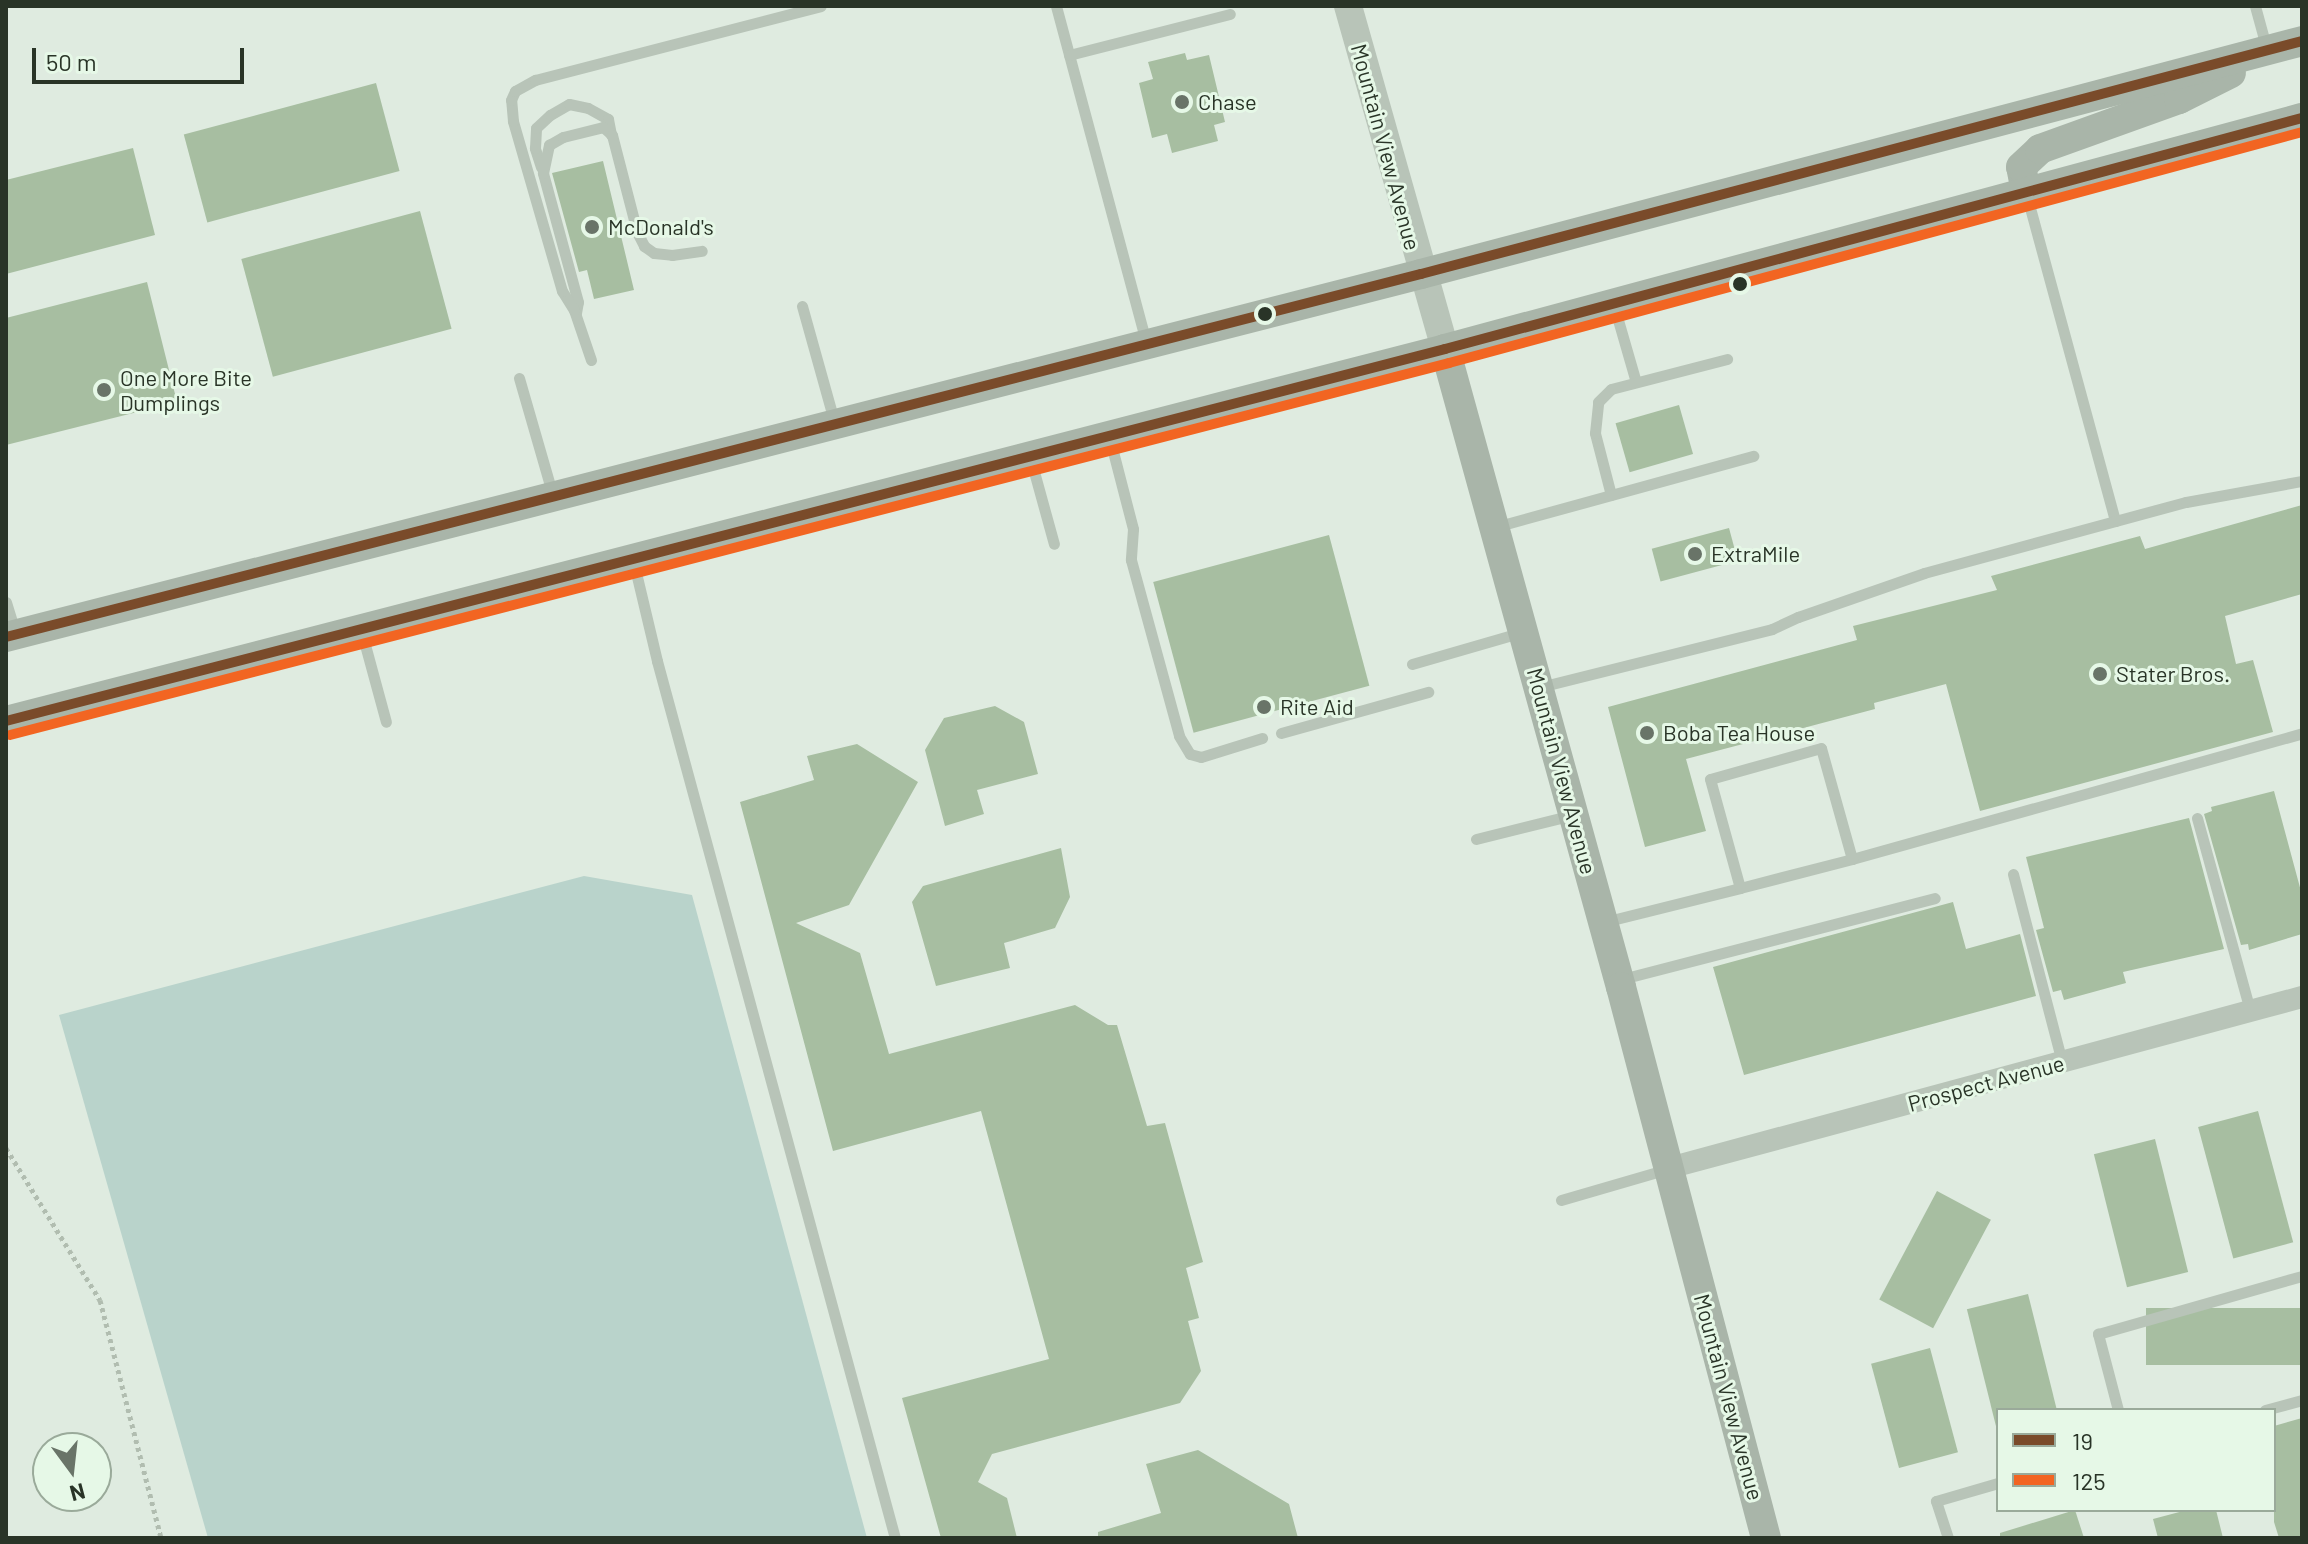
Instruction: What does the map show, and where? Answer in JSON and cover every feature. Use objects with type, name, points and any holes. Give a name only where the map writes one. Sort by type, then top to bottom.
[{"type":"main road","points":[[11,635],[1421,274],[2286,45]]},
{"type":"main road","points":[[2026,192],[2021,167],[2040,149],[2179,99],[2286,45]]},
{"type":"main road","points":[[6,721],[1445,349],[2302,118]]},
{"type":"main road","name":"Mountain View Avenue","points":[[1445,349],[1619,980],[1766,1538]]},
{"type":"street","name":"Mountain View Avenue","points":[[1348,6],[1421,274],[1445,349]]},
{"type":"street","name":"Prospect Avenue","points":[[1669,1168],[2302,997]]},
{"type":"lane","points":[[591,360],[576,317],[562,291],[513,121],[511,100],[515,91],[535,80],[821,6]]},
{"type":"lane","points":[[1056,6],[1146,344]]},
{"type":"lane","points":[[2255,6],[2286,45]]},
{"type":"lane","points":[[1069,55],[1230,14]]},
{"type":"lane","points":[[576,317],[578,302],[535,148],[536,128],[569,104],[588,108],[608,119],[637,232],[644,246],[654,253],[672,255],[702,251]]},
{"type":"lane","points":[[543,173],[549,145],[586,130],[603,127],[612,135]]},
{"type":"lane","points":[[2026,192],[2115,521]]},
{"type":"lane","points":[[1613,304],[1636,382]]},
{"type":"lane","points":[[802,306],[835,424]]},
{"type":"lane","points":[[1611,495],[1595,433],[1598,402],[1611,389],[1727,359]]},
{"type":"lane","points":[[519,378],[553,496]]},
{"type":"lane","points":[[1109,436],[1133,529],[1131,560],[1179,736],[1190,754],[1201,757],[1262,738]]},
{"type":"lane","points":[[1495,527],[1753,456]]},
{"type":"lane","points":[[1029,457],[1054,544]]},
{"type":"lane","points":[[1539,687],[1772,629],[1924,573],[2205,496],[2302,481]]},
{"type":"lane","points":[[632,559],[660,675],[895,1538]]},
{"type":"lane","points":[[6,602],[11,635]]},
{"type":"lane","points":[[361,630],[386,722]]},
{"type":"lane","points":[[1412,664],[1524,631]]},
{"type":"lane","points":[[1281,733],[1428,692]]},
{"type":"lane","points":[[1603,922],[1852,859],[2302,733]]},
{"type":"lane","points":[[1740,888],[1710,779],[1821,748],[1852,859]]},
{"type":"lane","points":[[1476,839],[1574,815]]},
{"type":"lane","points":[[2197,818],[2250,1011]]},
{"type":"lane","points":[[2013,874],[2062,1062]]},
{"type":"lane","points":[[1619,980],[1935,898]]},
{"type":"lane","points":[[1561,1200],[1669,1168]]},
{"type":"lane","points":[[2117,1408],[2098,1334],[2302,1276]]},
{"type":"lane","points":[[2272,1408],[2302,1400]]},
{"type":"lane","points":[[1948,1538],[1936,1501],[1996,1484]]},
{"type":"path","points":[[6,1148],[100,1300],[161,1538]]},
{"type":"shaded area","points":[[584,876],[692,895],[867,1538],[208,1538],[59,1015]]},
{"type":"building","name":"Chase","points":[[1185,53],[1187,60],[1209,55],[1225,122],[1214,125],[1218,141],[1172,153],[1167,134],[1152,138],[1139,83],[1153,79],[1148,62]]},
{"type":"building","points":[[376,83],[400,171],[207,222],[184,135]]},
{"type":"building","points":[[133,148],[155,235],[6,274],[6,180]]},
{"type":"building","points":[[603,161],[634,290],[594,299],[587,270],[579,272],[552,173]]},
{"type":"building","points":[[420,211],[452,329],[273,377],[241,259]]},
{"type":"building","points":[[147,282],[177,402],[6,445],[6,318]]},
{"type":"building","points":[[1679,405],[1693,454],[1630,472],[1616,423]]},
{"type":"building","name":"Stater Bros.","points":[[2302,505],[2302,594],[2225,616],[2236,664],[2253,660],[2273,732],[1980,811],[1946,684],[1874,703],[1875,709],[1686,759],[1706,831],[1645,847],[1608,707],[1857,640],[1853,626],[1997,590],[1991,576],[2140,536],[2145,549]]},
{"type":"building","name":"ExtraMile","points":[[1729,528],[1738,561],[1661,582],[1652,549]]},
{"type":"building","name":"Rite Aid","points":[[1329,535],[1369,686],[1194,733],[1153,582]]},
{"type":"building","points":[[995,706],[1024,722],[1038,774],[977,790],[984,814],[945,826],[925,750],[944,718]]},
{"type":"building","points":[[857,744],[918,782],[849,905],[796,923],[860,953],[889,1054],[1075,1005],[1108,1025],[1117,1025],[1147,1126],[1165,1123],[1203,1262],[1186,1268],[1199,1318],[1188,1321],[1201,1371],[1180,1403],[992,1454],[978,1482],[1007,1498],[1017,1538],[941,1538],[902,1398],[1049,1359],[981,1111],[833,1151],[740,802],[814,780],[807,756]]},
{"type":"building","points":[[2274,791],[2302,895],[2302,934],[2249,950],[2248,944],[2241,945],[2204,814],[2212,811],[2211,807]]},
{"type":"building","points":[[2189,818],[2224,949],[2123,972],[2126,983],[2064,1000],[2061,990],[2053,992],[2036,930],[2044,928],[2026,857]]},
{"type":"building","points":[[1061,848],[1070,897],[1055,928],[1004,943],[1010,968],[936,986],[912,902],[923,886]]},
{"type":"building","points":[[1953,902],[1966,949],[2020,934],[2036,996],[1744,1075],[1713,967]]},
{"type":"building","points":[[2258,1111],[2293,1242],[2233,1258],[2198,1127]]},
{"type":"building","points":[[2155,1139],[2188,1272],[2127,1287],[2094,1154]]},
{"type":"building","points":[[1937,1191],[1991,1220],[1933,1328],[1879,1300]]},
{"type":"building","points":[[2028,1294],[2056,1408],[1996,1408],[1996,1426],[1967,1309]]},
{"type":"building","points":[[2146,1308],[2302,1308],[2302,1365],[2146,1365]]},
{"type":"building","points":[[1930,1348],[1958,1452],[1899,1468],[1871,1364]]},
{"type":"building","points":[[2302,1418],[2302,1538],[2279,1538],[2274,1522],[2276,1425]]},
{"type":"building","points":[[1198,1450],[1289,1504],[1298,1538],[1098,1538],[1098,1532],[1161,1513],[1146,1464]]},
{"type":"building","points":[[2076,1512],[2084,1538],[2000,1538],[2000,1533]]},
{"type":"building","points":[[2179,1512],[2216,1512],[2223,1538],[2158,1538],[2153,1519]]},
{"type":"transit line","name":"19","points":[[6,637],[1421,274],[2302,41]]},
{"type":"transit line","name":"19","points":[[6,721],[1445,349],[2302,118]]},
{"type":"transit line","name":"125","points":[[10,735],[1449,363],[2302,132]]},
{"type":"place","name":"Chase","points":[[1182,102]]},
{"type":"place","name":"McDonald's","points":[[592,227]]},
{"type":"place","name":"One More Bite Dumplings","points":[[104,390]]},
{"type":"place","name":"ExtraMile","points":[[1695,554]]},
{"type":"place","name":"Stater Bros.","points":[[2100,674]]},
{"type":"place","name":"Rite Aid","points":[[1264,707]]},
{"type":"place","name":"Boba Tea House","points":[[1647,733]]}]
